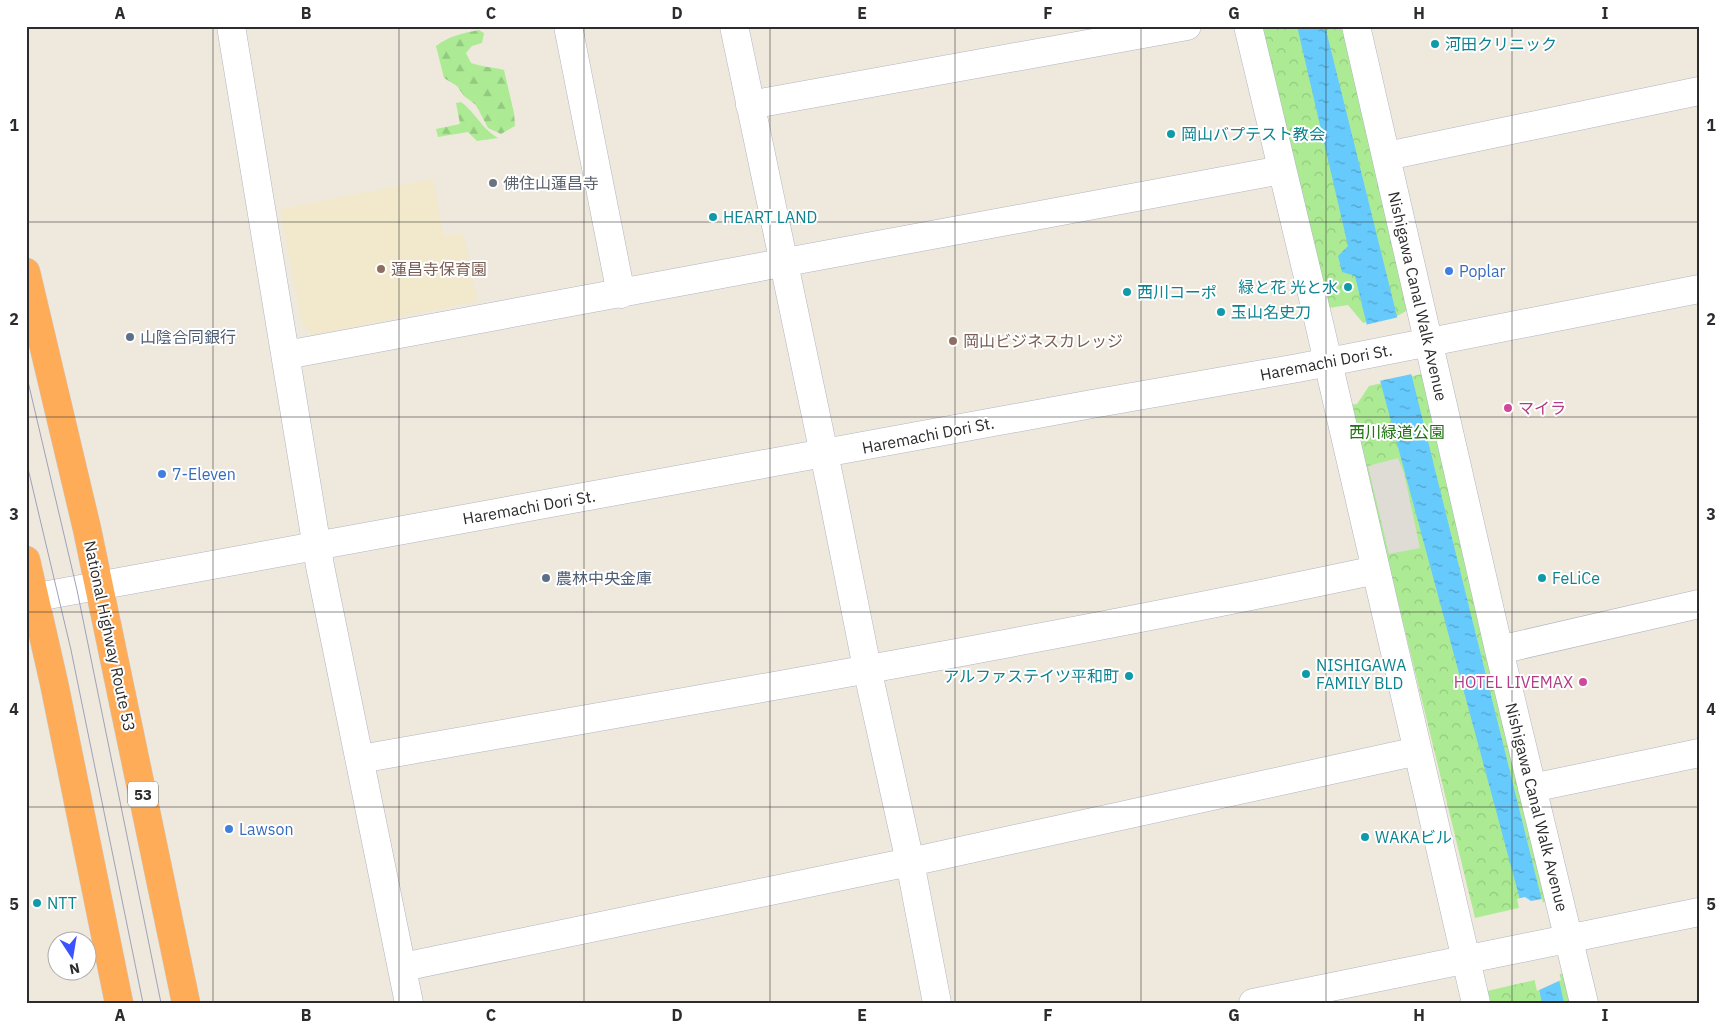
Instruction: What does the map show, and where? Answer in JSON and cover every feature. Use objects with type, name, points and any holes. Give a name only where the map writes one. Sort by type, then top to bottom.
[{"type":"highway","name":"National Highway Route 53","points":[[26,272],[99,586],[186,1003]]},
{"type":"highway","points":[[26,560],[31,598],[54,683],[119,1003]]},
{"type":"street","points":[[231,26],[317,545],[409,1003]]},
{"type":"street","points":[[568,26],[621,294]]},
{"type":"street","points":[[734,26],[867,668],[910,862],[937,1003]]},
{"type":"street","points":[[750,105],[1187,26]]},
{"type":"street","points":[[1248,26],[1476,1003]]},
{"type":"street","name":"Nishigawa Canal Walk Avenue","points":[[1356,26],[1387,156],[1417,345],[1499,650],[1532,788],[1549,942],[1584,1003]]},
{"type":"street","points":[[1387,156],[1699,92]]},
{"type":"street","points":[[286,355],[1282,170]]},
{"type":"street","name":"Haremachi Dori St.","points":[[31,598],[1372,354],[1699,289]]},
{"type":"street","points":[[360,760],[1194,607],[1376,570]]},
{"type":"street","points":[[1499,650],[1699,604]]},
{"type":"street","points":[[403,967],[910,862],[1418,751]]},
{"type":"street","points":[[1532,788],[1699,753]]},
{"type":"street","points":[[1253,1003],[1699,912]]},
{"type":"shaded area","name":"蓮昌寺保育園","points":[[433,179],[444,236],[463,233],[477,301],[314,335],[302,324],[280,209]]},
{"type":"shaded area","points":[[1398,458],[1404,473],[1420,548],[1389,554],[1368,466]]},
{"type":"green space","points":[[1262,26],[1342,26],[1410,309],[1397,316],[1363,323],[1348,305],[1329,308]]},
{"type":"green space","points":[[479,30],[484,33],[482,43],[472,46],[466,53],[471,63],[504,70],[514,113],[515,126],[501,134],[488,128],[476,105],[464,96],[457,86],[444,78],[436,46],[451,37]]},
{"type":"green space","points":[[461,102],[487,130],[498,138],[477,141],[468,132],[438,137],[436,129],[460,124],[456,103]]},
{"type":"green space","name":"西川緑道公園","points":[[1422,374],[1549,901],[1475,918],[1350,405],[1357,404],[1369,386]]},
{"type":"green space","points":[[1565,973],[1572,1003],[1490,1003],[1487,991]]},
{"type":"water","points":[[1297,26],[1325,26],[1541,897],[1564,1003],[1542,1003],[1519,896],[1381,384],[1355,276],[1342,272],[1338,256],[1348,246]]},
{"type":"pier","points":[[1399,317],[1412,374],[1379,381],[1365,325]]},
{"type":"pier","points":[[1525,897],[1531,901],[1542,899],[1561,980],[1537,991],[1517,899]]},
{"type":"tram line","points":[[26,373],[77,590],[161,1003]]},
{"type":"tram line","points":[[26,460],[71,650],[143,1003]]},
{"type":"place","name":"河田クリニック","points":[[1435,44]]},
{"type":"place","name":"岡山バプテスト教会","points":[[1171,134]]},
{"type":"place","name":"佛住山蓮昌寺","points":[[493,183]]},
{"type":"place","name":"HEART LAND","points":[[713,217]]},
{"type":"place","name":"蓮昌寺保育園","points":[[381,269]]},
{"type":"place","name":"Poplar","points":[[1449,271]]},
{"type":"place","name":"緑と花 光と水","points":[[1348,287]]},
{"type":"place","name":"西川コーポ","points":[[1127,292]]},
{"type":"place","name":"玉山名史刀","points":[[1221,312]]},
{"type":"place","name":"山陰合同銀行","points":[[130,337]]},
{"type":"place","name":"岡山ビジネスカレッジ","points":[[953,341]]},
{"type":"place","name":"マイラ","points":[[1508,408]]},
{"type":"place","name":"7-Eleven","points":[[162,474]]},
{"type":"place","name":"農林中央金庫","points":[[546,578]]},
{"type":"place","name":"FeLiCe","points":[[1542,578]]},
{"type":"place","name":"NISHIGAWA FAMILY BLD","points":[[1306,674]]},
{"type":"place","name":"アルファステイツ平和町","points":[[1129,676]]},
{"type":"place","name":"HOTEL LIVEMAX","points":[[1583,682]]},
{"type":"place","name":"Lawson","points":[[229,829]]},
{"type":"place","name":"WAKAビル","points":[[1365,837]]},
{"type":"place","name":"NTT","points":[[37,903]]}]
